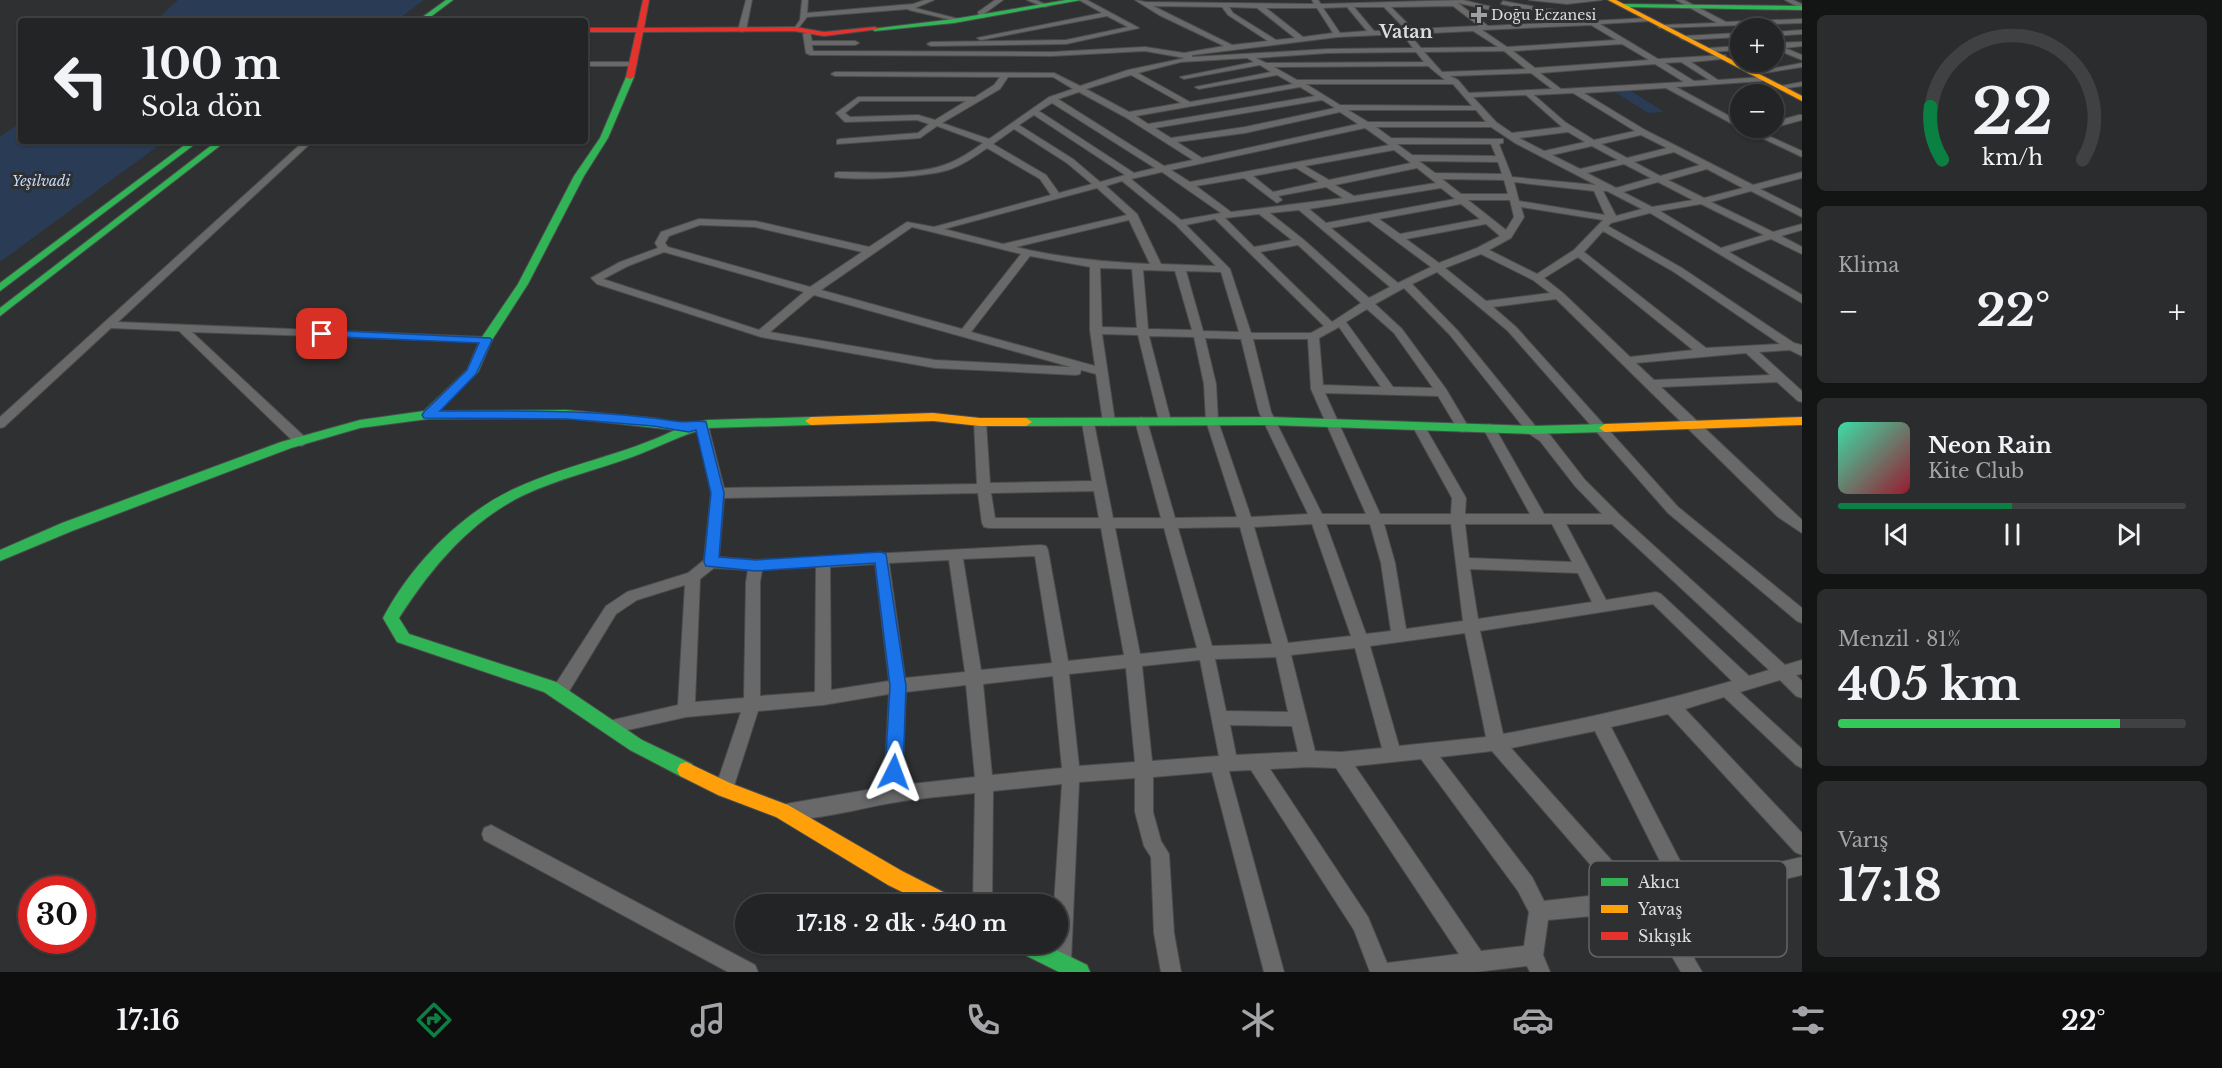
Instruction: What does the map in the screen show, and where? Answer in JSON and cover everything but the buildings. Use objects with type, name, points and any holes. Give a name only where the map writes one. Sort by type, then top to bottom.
[{"type":"street","points":[[424,18],[450,0]]},
{"type":"street","points":[[440,18],[463,0]]},
{"type":"street","points":[[428,415],[472,372],[486,340],[523,284],[579,176],[604,138],[629,83],[646,0]]},
{"type":"street","points":[[742,30],[749,0]]},
{"type":"street","points":[[805,0],[803,35],[810,53],[1051,54],[1145,49],[1202,59]]},
{"type":"street","points":[[804,15],[923,5],[931,0]]},
{"type":"street","points":[[1030,0],[1046,6]]},
{"type":"street","points":[[803,35],[960,20],[1080,0],[1135,28],[1066,42],[921,44]]},
{"type":"street","points":[[1531,0],[1599,0]]},
{"type":"street","points":[[1788,0],[1802,8]]},
{"type":"street","points":[[1452,1],[1485,27]]},
{"type":"street","points":[[1141,2],[1386,5],[1452,1],[1560,23]]},
{"type":"street","points":[[1496,9],[1504,1],[1563,14],[1599,14]]},
{"type":"street","points":[[981,17],[980,13],[994,2]]},
{"type":"street","points":[[1141,2],[1247,55],[1341,108],[1392,144],[1507,236]]},
{"type":"street","points":[[1227,3],[1230,14],[1274,42]]},
{"type":"street","points":[[1261,3],[1301,39]]},
{"type":"street","points":[[1316,3],[1338,35]]},
{"type":"street","points":[[1618,8],[1685,3],[1802,8]]},
{"type":"street","points":[[1685,3],[1730,26]]},
{"type":"street","points":[[1351,4],[1372,33]]},
{"type":"street","points":[[1386,5],[1427,60],[1440,74],[1455,82],[1493,124],[1515,139],[1651,210],[1802,300]]},
{"type":"street","points":[[906,7],[960,20]]},
{"type":"street","points":[[1618,8],[1684,38],[1774,84]]},
{"type":"street","points":[[963,42],[1108,14]]},
{"type":"street","points":[[1182,54],[1229,46],[1338,35],[1407,31],[1590,22],[1725,24],[1802,21]]},
{"type":"street","points":[[1590,22],[1692,83]]},
{"type":"street","points":[[1475,28],[1506,49],[1560,92]]},
{"type":"street","points":[[588,30],[742,30],[869,44]]},
{"type":"street","points":[[1784,33],[1802,32]]},
{"type":"street","points":[[1684,38],[1730,36]]},
{"type":"street","points":[[838,175],[906,174],[946,168],[964,160],[1052,99],[1078,88],[1162,64],[1247,55],[1328,51],[1418,48],[1506,49],[1622,42]]},
{"type":"street","points":[[1784,45],[1802,44]]},
{"type":"street","points":[[1707,50],[1730,49]]},
{"type":"street","points":[[1328,51],[1340,63]]},
{"type":"street","points":[[1784,51],[1802,58]]},
{"type":"street","points":[[942,52],[945,75]]},
{"type":"street","points":[[1184,77],[1263,64],[1515,56]]},
{"type":"street","points":[[1440,74],[1531,71],[1722,57]]},
{"type":"street","points":[[1683,60],[1717,81]]},
{"type":"street","points":[[588,64],[633,64]]},
{"type":"street","points":[[1162,64],[1219,99]]},
{"type":"street","points":[[1301,86],[1466,93],[1560,92],[1717,81],[1757,76],[1802,65]]},
{"type":"street","points":[[1131,72],[1188,104]]},
{"type":"street","points":[[1199,87],[1277,73]]},
{"type":"street","points":[[835,74],[1054,75],[1128,115],[1200,160]]},
{"type":"street","points":[[840,142],[920,135],[937,122],[997,87],[1006,75]]},
{"type":"street","points":[[1128,115],[1301,86],[1455,82]]},
{"type":"street","points":[[1784,86],[1802,84]]},
{"type":"street","points":[[1667,85],[1730,120]]},
{"type":"street","points":[[1784,89],[1802,99]]},
{"type":"street","points":[[1575,91],[1642,132],[1802,214]]},
{"type":"street","points":[[1528,93],[1547,114],[1594,144],[1657,179],[1802,251]]},
{"type":"street","points":[[1146,127],[1323,98]]},
{"type":"street","points":[[979,99],[858,99],[840,113],[848,120],[918,117],[937,122],[988,143],[1043,177],[1057,196]]},
{"type":"street","points":[[1052,99],[1188,185],[1230,215]]},
{"type":"street","points":[[1167,141],[1245,129],[1341,108],[1479,108]]},
{"type":"street","points":[[1033,111],[1129,177],[1225,269],[1269,422],[1317,519],[1360,639],[1393,755]]},
{"type":"street","points":[[1784,122],[1802,117]]},
{"type":"street","points":[[936,229],[1129,177],[1346,128],[1367,125],[1493,124]]},
{"type":"street","points":[[1013,125],[1042,141],[1101,185],[1134,216],[1157,267]]},
{"type":"street","points":[[1188,185],[1299,166],[1392,144],[1494,141],[1569,129]]},
{"type":"street","points":[[1544,154],[1642,132]]},
{"type":"street","points":[[1766,138],[1802,154]]},
{"type":"street","points":[[1096,330],[1198,335],[1312,336],[1336,324],[1368,303],[1438,267],[1481,250],[1507,236],[1515,226],[1518,217],[1509,178],[1494,141]]},
{"type":"street","points":[[1786,147],[1802,143]]},
{"type":"street","points":[[0,288],[191,144]]},
{"type":"street","points":[[0,313],[218,144]]},
{"type":"street","points":[[0,424],[306,144]]},
{"type":"street","points":[[1580,172],[1674,149]]},
{"type":"street","points":[[1408,158],[1502,159]]},
{"type":"street","points":[[1271,195],[1417,165]]},
{"type":"street","points":[[1299,166],[1352,199]]},
{"type":"street","points":[[1431,177],[1509,178],[1612,190],[1708,166]]},
{"type":"street","points":[[1246,175],[1288,209]]},
{"type":"street","points":[[1537,278],[1578,252],[1601,226],[1614,218],[1703,201],[1802,175]]},
{"type":"street","points":[[1179,223],[1442,185]]},
{"type":"street","points":[[1597,188],[1614,218]]},
{"type":"street","points":[[1324,226],[1459,199],[1515,200],[1614,218]]},
{"type":"street","points":[[1301,207],[1402,286],[1454,333],[1532,430],[1545,438],[1580,483],[1615,519],[1802,691]]},
{"type":"street","points":[[1262,212],[1300,242],[1398,331],[1442,392],[1463,428]]},
{"type":"street","points":[[1004,247],[1134,216]]},
{"type":"street","points":[[1217,216],[1336,324],[1389,390]]},
{"type":"street","points":[[1371,218],[1438,267],[1512,329],[1673,510],[1802,617]]},
{"type":"street","points":[[1397,238],[1487,221]]},
{"type":"street","points":[[664,249],[660,243],[665,234],[699,222],[755,224],[872,251]]},
{"type":"street","points":[[761,334],[812,291],[910,224],[1027,253],[1095,265],[1225,269]]},
{"type":"street","points":[[1601,226],[1678,270],[1799,348]]},
{"type":"street","points":[[1721,251],[1802,227]]},
{"type":"street","points":[[1252,250],[1300,242]]},
{"type":"street","points":[[664,249],[1102,372],[935,364],[761,334],[601,282],[596,278],[624,264],[664,249]]},
{"type":"street","points":[[1481,250],[1537,278],[1559,295],[1691,426],[1783,513],[1802,528]]},
{"type":"street","points":[[1578,252],[1703,352]]},
{"type":"street","points":[[964,334],[1027,253]]},
{"type":"street","points":[[1095,265],[1096,330],[1109,422]]},
{"type":"street","points":[[1137,266],[1143,333],[1165,421]]},
{"type":"street","points":[[1180,268],[1198,335],[1213,406],[1212,421],[1246,523],[1282,650],[1308,759]]},
{"type":"street","points":[[1484,305],[1559,295]]},
{"type":"street","points":[[108,324],[486,340]]},
{"type":"street","points":[[182,328],[302,442]]},
{"type":"street","points":[[1312,336],[1317,389],[1376,521],[1388,562],[1399,636]]},
{"type":"street","points":[[1625,361],[1703,352],[1799,348]]},
{"type":"street","points":[[1750,350],[1802,398]]},
{"type":"street","points":[[1650,384],[1780,378]]},
{"type":"street","points":[[1317,389],[1442,392]]},
{"type":"street","points":[[0,556],[78,523],[286,445],[360,424],[428,415],[567,414],[695,426],[933,417],[980,422],[1212,421],[1532,430],[1802,421]]},
{"type":"street","points":[[1141,421],[1206,653],[1224,764],[1274,972]]},
{"type":"street","points":[[980,422],[984,489],[989,523],[1246,523],[1317,519],[1376,521],[1615,519]]},
{"type":"street","points":[[1088,423],[1133,661],[1144,770],[1144,812],[1153,846],[1161,854],[1164,933],[1171,972]]},
{"type":"street","points":[[695,426],[718,493],[711,562]]},
{"type":"street","points":[[695,426],[665,443],[519,492],[485,512],[415,581],[391,618],[404,638],[550,687],[636,745],[724,789],[782,811],[927,894]]},
{"type":"street","points":[[1419,427],[1459,498],[1458,519],[1462,563],[1471,626],[1496,743],[1606,861]]},
{"type":"street","points":[[1489,428],[1540,520]]},
{"type":"street","points":[[718,493],[1100,486]]},
{"type":"street","points":[[1557,520],[1602,606]]},
{"type":"street","points":[[559,693],[610,609],[632,596],[693,577],[711,562],[756,565],[1041,550],[1061,670],[1071,775],[1061,961]]},
{"type":"street","points":[[955,555],[974,679],[984,784],[982,894]]},
{"type":"street","points":[[881,558],[898,686],[893,794]]},
{"type":"street","points":[[823,562],[823,698]]},
{"type":"street","points":[[1462,563],[1584,568]]},
{"type":"street","points":[[724,789],[752,703],[753,582],[756,565]]},
{"type":"street","points":[[686,710],[693,577]]},
{"type":"street","points":[[610,727],[686,710],[823,698],[898,686],[1206,653],[1282,650],[1471,626],[1656,598],[1746,684]]},
{"type":"street","points":[[782,811],[818,808],[893,794],[1071,775],[1308,759],[1341,760],[1496,743],[1600,723],[1671,706],[1802,667]]},
{"type":"street","points":[[1726,690],[1802,760]]},
{"type":"street","points":[[1671,706],[1802,846]]},
{"type":"street","points":[[1218,718],[1297,719]]},
{"type":"street","points":[[1600,723],[1670,861]]},
{"type":"street","points":[[1390,972],[1476,962],[1537,964],[1539,912],[1525,884],[1425,751]]},
{"type":"street","points":[[1341,760],[1476,962]]},
{"type":"street","points":[[1256,762],[1361,924],[1380,972]]},
{"type":"street","points":[[491,834],[748,972]]},
{"type":"street","points":[[1787,869],[1802,866]]},
{"type":"street","points":[[1539,912],[1589,906]]},
{"type":"street","points":[[1046,954],[1080,972]]},
{"type":"street","points":[[1682,957],[1692,972]]},
{"type":"green space","points":[[178,0],[424,0],[400,18],[158,18]]},
{"type":"green space","points":[[1631,91],[1664,112],[1648,113],[1615,92]]},
{"type":"green space","name":"Yeşilvadi","points":[[18,124],[18,144],[161,144],[0,262],[0,137]]},
{"type":"traffic: fast","points":[[424,18],[450,0]]},
{"type":"traffic: fast","points":[[875,29],[954,21],[1078,0]]},
{"type":"traffic: fast","points":[[1625,5],[1802,8]]},
{"type":"traffic: fast","points":[[428,415],[472,372],[486,340],[523,284],[579,176],[604,138],[630,77]]},
{"type":"traffic: fast","points":[[0,288],[191,144]]},
{"type":"traffic: fast","points":[[0,313],[218,144]]},
{"type":"traffic: fast","points":[[0,556],[67,527],[286,445],[360,424],[428,415],[566,414],[653,422],[689,428],[708,424],[811,421]]},
{"type":"traffic: fast","points":[[1026,422],[1269,421],[1532,430],[1605,428]]},
{"type":"traffic: fast","points":[[686,770],[636,745],[550,687],[403,638],[391,618],[431,562],[464,529],[501,501],[542,483],[648,447],[689,428]]},
{"type":"traffic: fast","points":[[1044,954],[1080,972]]},
{"type":"traffic: slow","points":[[1611,0],[1802,99]]},
{"type":"traffic: slow","points":[[811,421],[933,417],[980,422],[1026,422]]},
{"type":"traffic: slow","points":[[1605,428],[1802,421]]},
{"type":"traffic: slow","points":[[686,770],[724,789],[782,811],[926,894]]},
{"type":"traffic: jam","points":[[630,77],[646,0]]},
{"type":"traffic: jam","points":[[588,30],[795,29],[824,34],[875,29]]},
{"type":"place","name":"Doğu Eczanesi","points":[[1479,15]]},
{"type":"district","name":"Vatan","points":[[1406,32]]},
{"type":"route","points":[[322,334],[486,340],[472,372],[428,415],[567,414],[653,422],[689,428],[702,425],[718,493],[711,562],[756,565],[881,558],[898,686],[894,772]]}]
